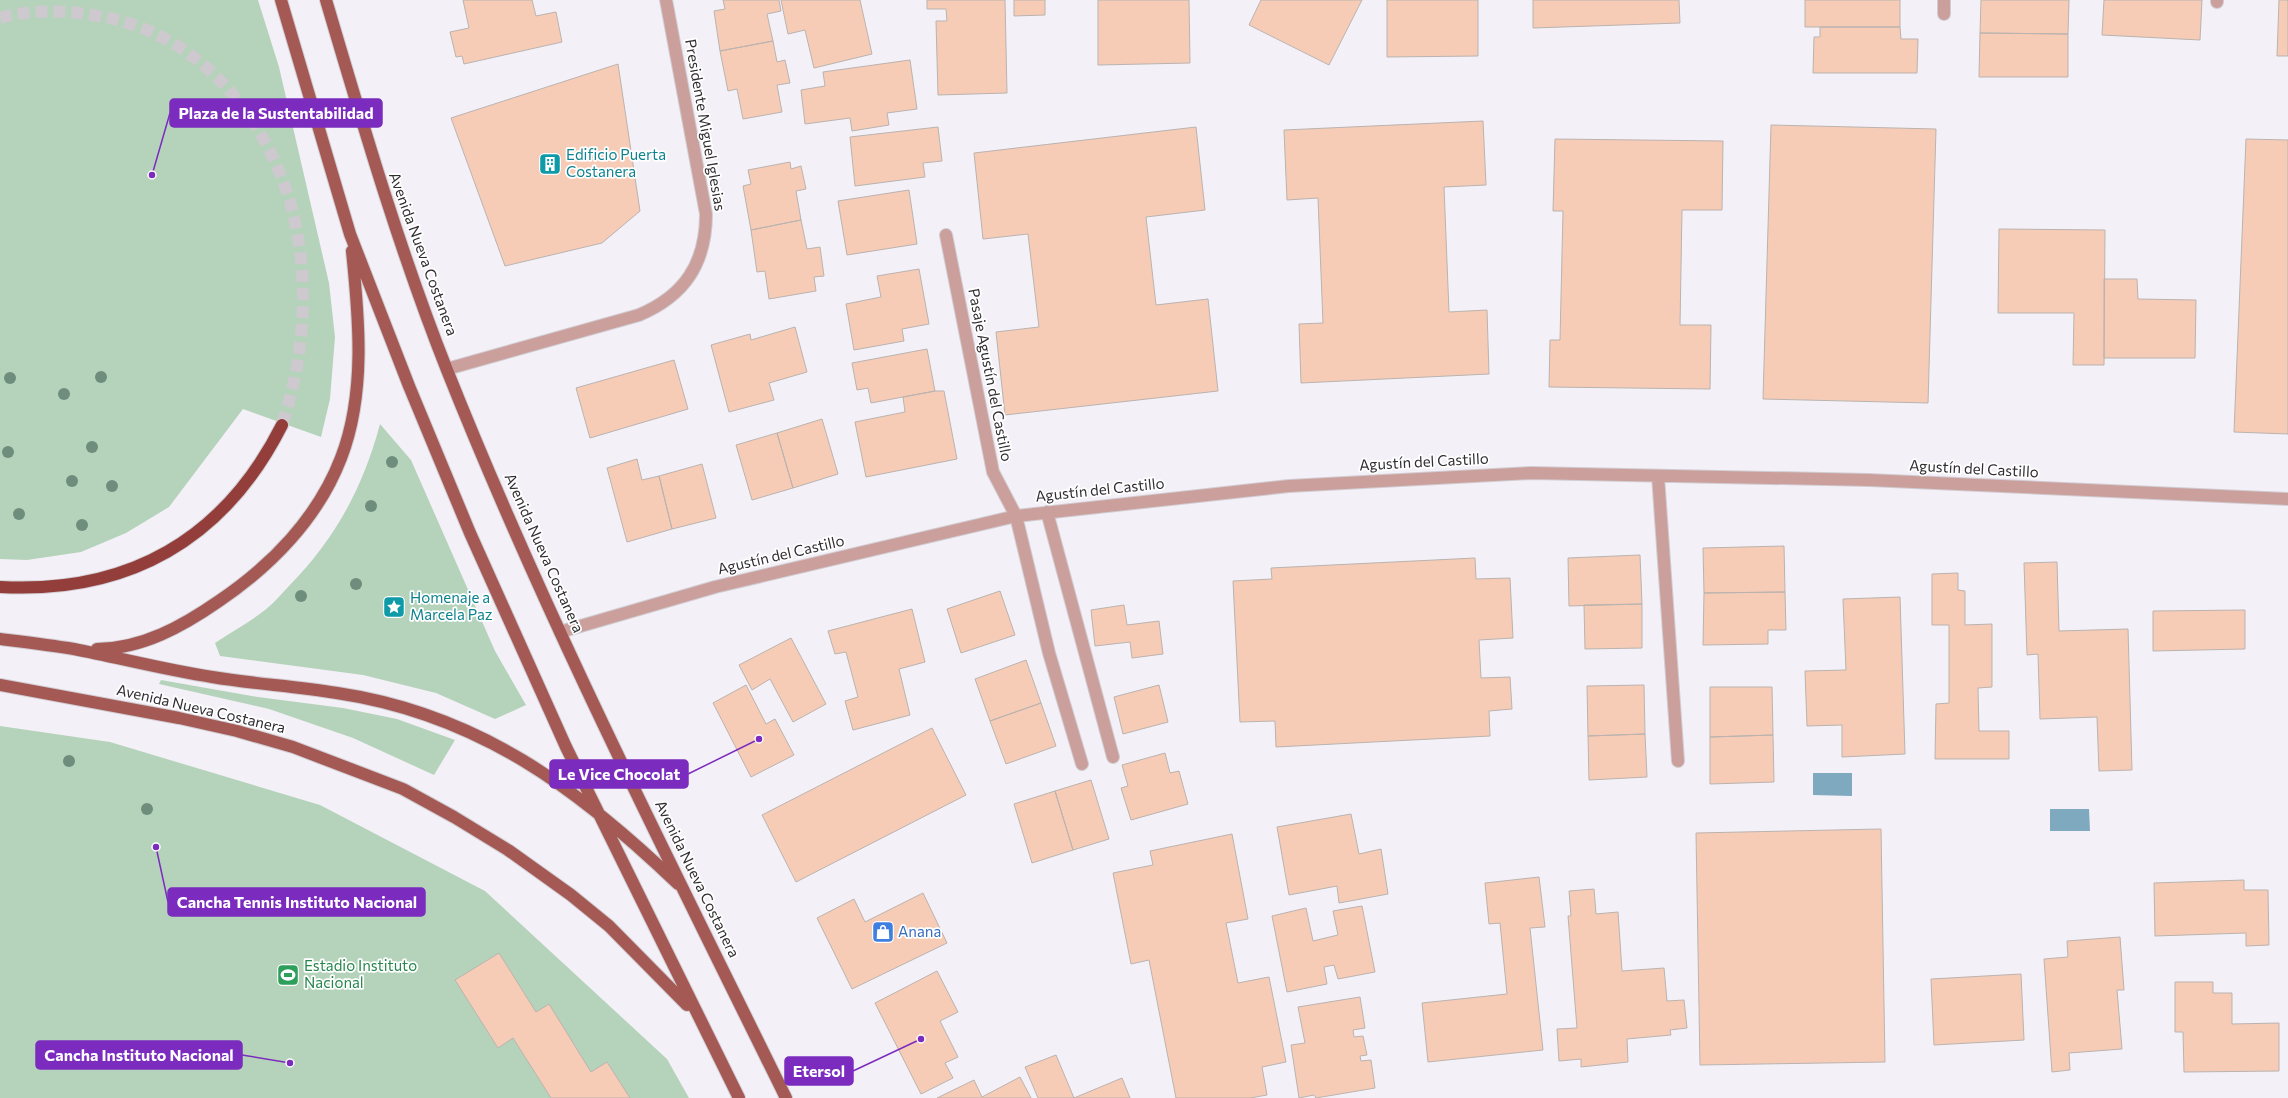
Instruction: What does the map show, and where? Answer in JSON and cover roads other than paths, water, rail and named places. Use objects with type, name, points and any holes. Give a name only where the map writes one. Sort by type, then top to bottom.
[{"type":"highway","points":[[0,587],[51,586],[96,580],[125,572],[153,560],[202,528],[227,506],[248,482],[267,455],[282,425]]},
{"type":"main road","name":"Avenida Nueva Costanera","points":[[280,0],[350,234],[409,386],[470,534],[541,693],[596,810],[695,1013],[739,1098]]},
{"type":"main road","name":"Avenida Nueva Costanera","points":[[326,0],[396,231],[447,369],[560,632],[786,1098]]},
{"type":"main road","points":[[72,649],[108,649],[131,646],[163,634],[196,618],[250,580],[283,548],[308,517],[330,482],[342,457],[354,404],[357,374],[357,296],[350,234]]},
{"type":"main road","name":"Avenida Nueva Costanera","points":[[0,639],[72,649],[210,677],[338,693],[405,709],[472,732],[516,754],[557,781],[596,810]]},
{"type":"main road","name":"Avenida Nueva Costanera","points":[[0,685],[179,718],[237,731],[293,747],[403,789],[454,817],[508,850],[571,895],[609,926],[695,1013]]},
{"type":"main road","points":[[596,810],[683,888]]},
{"type":"street","name":"Presidente Miguel Iglesias","points":[[447,369],[639,315],[656,308],[672,297],[686,282],[696,266],[703,248],[706,231],[706,214],[666,0]]},
{"type":"street","points":[[1944,0],[1944,14]]},
{"type":"street","name":"Pasaje Agustín del Castillo","points":[[946,236],[993,472],[1016,516],[1049,653],[1082,764]]},
{"type":"street","name":"Agustín del Castillo","points":[[560,632],[715,587],[1016,516],[1297,485],[1531,473],[1869,480],[2288,499]]},
{"type":"street","points":[[1658,476],[1678,761]]},
{"type":"street","points":[[1047,512],[1113,757]]},
{"type":"water","points":[[1813,773],[1852,773],[1852,796],[1813,795]]},
{"type":"water","points":[[2050,809],[2089,809],[2090,831],[2050,831]]},
{"type":"tunnel","points":[[0,18],[30,12],[45,11],[76,13],[121,21],[156,34],[189,53],[217,78],[242,106],[263,137],[279,172],[291,207],[302,267],[303,313],[301,336],[294,381],[282,425]]},
{"type":"place","name":"Edificio Puerta Costanera","points":[[550,164]]},
{"type":"place","name":"Plaza de la Sustentabilidad","points":[[152,175]]},
{"type":"place","name":"Homenaje a Marcela Paz","points":[[394,607]]},
{"type":"place","name":"Le Vice Chocolat","points":[[759,739]]},
{"type":"place","name":"Cancha Tennis Instituto Nacional","points":[[156,847]]},
{"type":"place","name":"Anana","points":[[883,932]]},
{"type":"place","name":"Estadio Instituto Nacional","points":[[288,975]]},
{"type":"place","name":"Etersol","points":[[921,1039]]},
{"type":"place","name":"Cancha Instituto Nacional","points":[[290,1063]]}]
